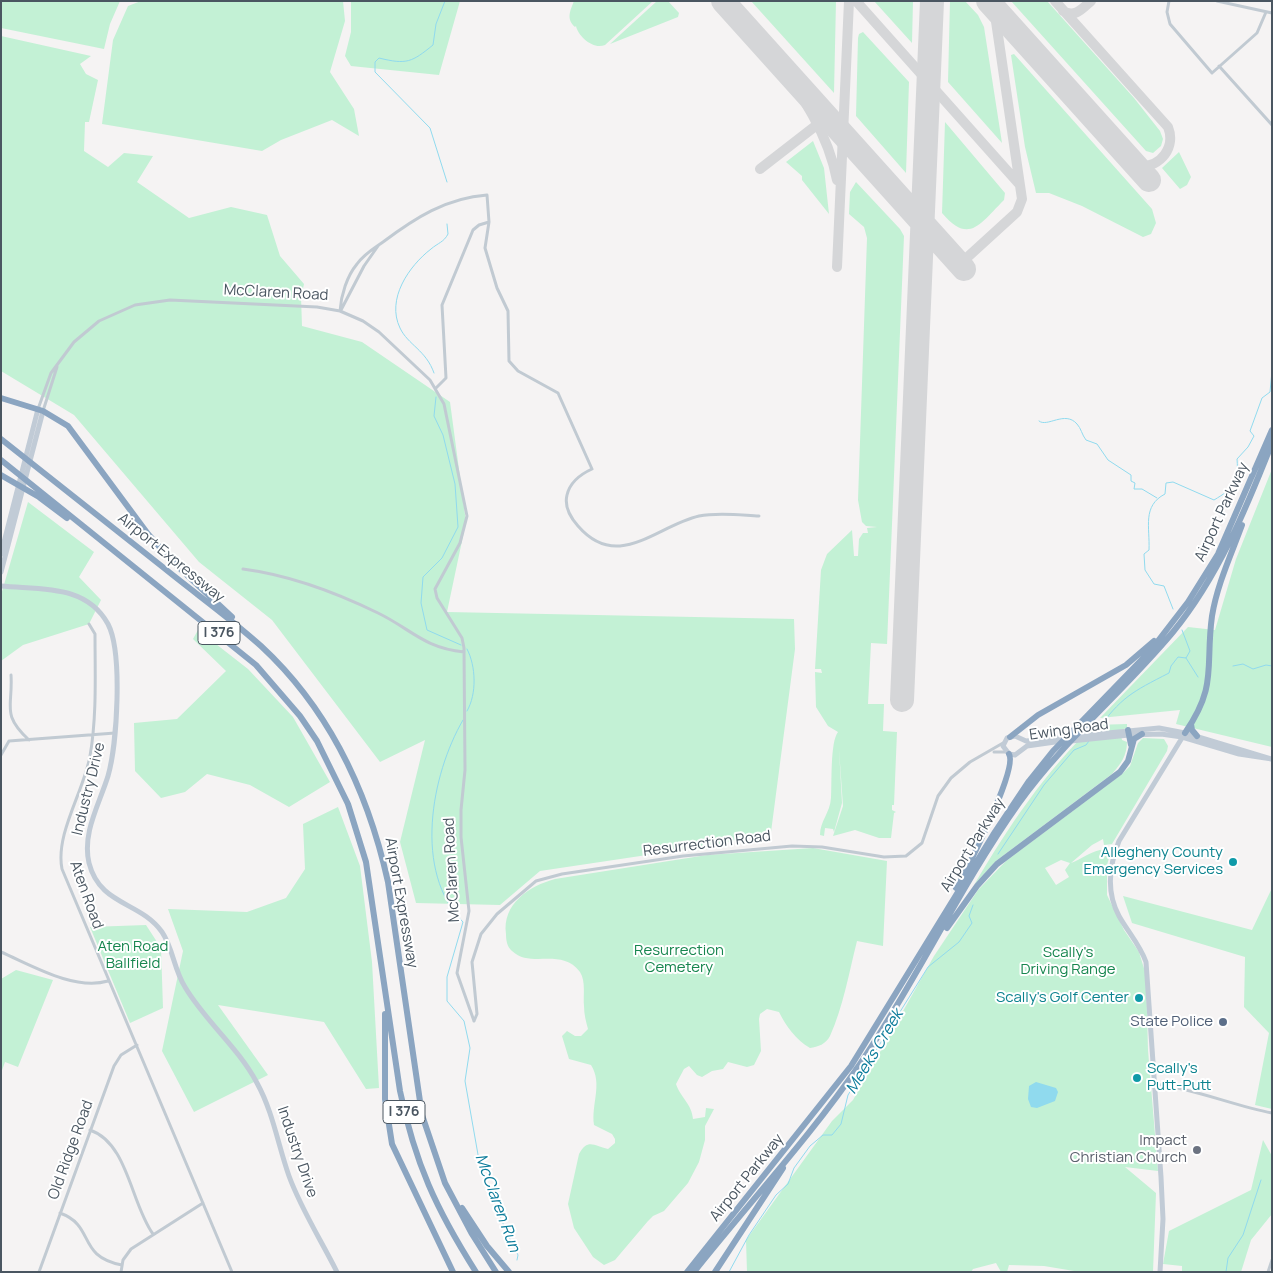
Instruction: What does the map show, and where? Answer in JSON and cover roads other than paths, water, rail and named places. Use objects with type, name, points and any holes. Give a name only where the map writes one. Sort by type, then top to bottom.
[{"type":"highway","points":[[1,398],[40,410],[68,426],[154,541],[193,582],[272,653],[313,706]]},
{"type":"highway","name":"Airport Parkway","points":[[687,1272],[834,1090],[880,1020],[993,835],[1029,781],[1053,751],[1151,650],[1178,615],[1218,554],[1272,430]]},
{"type":"highway","name":"Airport Expressway","points":[[1,439],[255,641],[281,667],[313,706],[351,768],[363,794],[380,848],[389,891],[416,1087],[428,1137],[435,1159],[455,1204],[496,1272]]},
{"type":"highway","name":"Airport Parkway","points":[[694,1272],[844,1087],[874,1043],[1002,830],[1034,783],[1070,741],[1148,660],[1193,604],[1222,558],[1272,443]]},
{"type":"highway","name":"Airport Expressway","points":[[1,460],[221,635],[275,685],[304,723],[337,778],[356,825],[366,862],[400,1091],[407,1126],[430,1191],[476,1272]]},
{"type":"highway","points":[[1183,735],[1201,707],[1207,689],[1211,627],[1221,581],[1262,468]]},
{"type":"highway","points":[[1,475],[39,497],[221,635]]},
{"type":"highway","points":[[1010,737],[1038,715],[1126,665],[1151,644],[1178,615]]},
{"type":"highway","points":[[1191,724],[1192,730],[1197,736]]},
{"type":"highway","points":[[1125,733],[1131,745]]},
{"type":"highway","points":[[915,974],[988,874],[1003,859],[1117,775],[1128,761],[1131,745],[1135,738],[1142,734]]},
{"type":"highway","points":[[880,1020],[976,850],[1010,766],[1011,758],[1007,753]]},
{"type":"highway","points":[[378,938],[385,1002],[388,1126],[400,1164],[453,1272]]},
{"type":"highway","points":[[715,1272],[771,1186],[844,1087]]},
{"type":"highway","points":[[428,1137],[447,1181],[470,1222],[509,1272]]},
{"type":"highway","points":[[682,1272],[753,1190]]},
{"type":"street","points":[[1169,1],[1167,12],[1170,24],[1212,73],[1257,33],[1266,12]]},
{"type":"street","points":[[1217,1],[1241,3],[1272,13]]},
{"type":"street","points":[[1219,66],[1272,125]]},
{"type":"street","points":[[340,311],[343,294],[354,268],[366,253],[412,221],[435,208],[462,199],[487,195],[489,222],[484,248],[496,288],[508,311],[509,361],[518,371],[558,393],[592,469],[574,481],[567,496],[568,512],[580,529],[600,542],[623,546],[646,540],[689,519],[701,516],[759,516]]},
{"type":"street","points":[[436,388],[446,378],[441,317],[444,300],[475,228],[489,222]]},
{"type":"street","points":[[340,311],[364,266],[378,246]]},
{"type":"street","name":"McClaren Road","points":[[1,554],[40,410],[62,358],[79,337],[99,321],[125,308],[149,302],[174,300],[302,306],[340,311],[374,328],[436,388],[446,408],[467,512],[460,543],[435,589],[437,598],[462,638],[464,652],[465,770],[461,810],[461,837],[469,912],[457,973],[474,1021]]},
{"type":"street","name":"McClaren Road","points":[[1,572],[18,495]]},
{"type":"street","points":[[243,569],[286,576],[378,613],[425,643],[439,648],[464,652]]},
{"type":"street","name":"Industry Drive","points":[[1,586],[63,591],[91,603],[100,612],[111,632],[117,652],[115,733],[110,768],[87,839],[91,869],[97,881],[111,897],[148,917],[159,928],[168,943],[184,986],[256,1080],[269,1108],[292,1182],[336,1272]]},
{"type":"street","name":"Aten Road","points":[[89,624],[96,634],[90,760],[64,839],[61,857],[64,875],[232,1272]]},
{"type":"street","points":[[11,675],[10,714],[20,730],[30,740]]},
{"type":"street","name":"Ewing Road","points":[[1004,743],[1010,737],[1026,741],[1042,741],[1159,728],[1239,754],[1271,759]]},
{"type":"street","points":[[1,754],[9,741],[115,733]]},
{"type":"street","name":"Ewing Road","points":[[1125,733],[1197,736],[1271,759]]},
{"type":"street","points":[[1160,1272],[1163,1219],[1146,962],[1142,950],[1119,917],[1114,903],[1110,874],[1113,855],[1119,841],[1183,735]]},
{"type":"street","name":"Ewing Road","points":[[1007,753],[1015,755],[1027,746],[1042,741]]},
{"type":"street","points":[[1004,743],[1007,753]]},
{"type":"street","name":"Resurrection Road","points":[[474,1021],[477,1014],[472,962],[481,934],[497,914],[536,881],[562,874],[683,856],[792,846],[822,847],[896,858],[906,856],[922,843],[938,796],[946,784],[970,762],[991,752],[1004,743]]},
{"type":"street","name":"Resurrection Road","points":[[991,752],[1007,753]]},
{"type":"street","points":[[1,952],[56,976],[95,984],[108,981]]},
{"type":"street","name":"Old Ridge Road","points":[[39,1272],[116,1062],[137,1045]]},
{"type":"street","points":[[1155,1084],[1191,1090],[1231,1104],[1272,1113]]},
{"type":"street","points":[[90,1130],[102,1135],[112,1145],[144,1220],[153,1234]]},
{"type":"street","points":[[121,1272],[122,1265],[131,1249],[203,1203]]},
{"type":"street","points":[[60,1213],[77,1222],[92,1251],[98,1257],[122,1265]]},
{"type":"street","points":[[1268,1272],[1272,1260]]},
{"type":"water","points":[[1036,1082],[1056,1088],[1058,1092],[1055,1101],[1037,1108],[1031,1107],[1028,1099],[1029,1086]]},
{"type":"waterway","name":"McClaren Run","points":[[445,1],[436,24],[433,45],[420,55],[409,60],[396,61],[379,58],[375,62],[375,72],[430,128],[447,182]]},
{"type":"waterway","name":"McClaren Run","points":[[434,373],[431,365],[422,353],[403,334],[396,317],[396,306],[402,284],[408,274],[423,256],[443,241],[448,234],[447,224]]},
{"type":"waterway","name":"Meeks Creek","points":[[1173,609],[1164,586],[1154,584],[1145,570],[1144,554],[1149,550],[1148,525],[1150,511],[1158,499],[1165,494],[1166,483],[1173,482],[1214,500],[1231,488],[1236,479],[1237,459],[1248,447],[1254,436],[1250,431],[1262,398],[1270,392],[1272,371]]},
{"type":"waterway","name":"McClaren Run","points":[[436,397],[434,416],[443,435],[455,484],[458,527],[442,558],[423,577],[421,603],[427,630],[461,645]]},
{"type":"waterway","points":[[1039,421],[1042,423],[1062,419],[1072,420],[1086,440],[1097,444],[1108,460],[1131,475],[1131,481],[1135,483],[1134,489],[1142,489],[1157,498]]},
{"type":"waterway","name":"Meeks Creek","points":[[1096,732],[1128,696],[1169,673],[1171,666],[1178,657],[1186,658],[1190,651],[1182,630]]},
{"type":"waterway","name":"McClaren Run","points":[[467,649],[474,672],[474,688],[467,711]]},
{"type":"waterway","points":[[1186,658],[1198,677]]},
{"type":"waterway","points":[[1233,666],[1243,664],[1253,669],[1266,665],[1272,666]]},
{"type":"waterway","name":"McClaren Run","points":[[463,720],[442,768],[432,823],[433,851],[437,877],[447,901],[463,922],[447,977],[447,1001],[464,1021],[470,1048],[465,1081],[480,1166],[506,1231],[518,1255],[517,1260]]},
{"type":"waterway","name":"Meeks Creek","points":[[998,854],[1044,785],[1074,750],[1086,745],[1089,741]]},
{"type":"waterway","name":"Meeks Creek","points":[[729,1272],[749,1235],[776,1195],[788,1184],[794,1168],[810,1146],[823,1135],[832,1135],[841,1124],[848,1095],[928,967],[959,942],[972,923],[969,916],[973,905]]},
{"type":"waterway","points":[[1226,1272],[1228,1258],[1243,1235],[1261,1180]]},
{"type":"place","name":"Allegheny County Emergency Services","points":[[1233,862]]},
{"type":"place","name":"Scally's Golf Center","points":[[1139,998]]},
{"type":"place","name":"State Police","points":[[1223,1022]]},
{"type":"place","name":"Scally's Putt-Putt","points":[[1137,1078]]},
{"type":"place","name":"Impact Christian Church","points":[[1197,1150]]},
{"type":"park label","name":"Aten Road Ballfield","points":[[133,956]]},
{"type":"park label","name":"Resurrection Cemetery","points":[[679,960]]},
{"type":"park label","name":"Scally's Driving Range","points":[[1068,962]]}]
